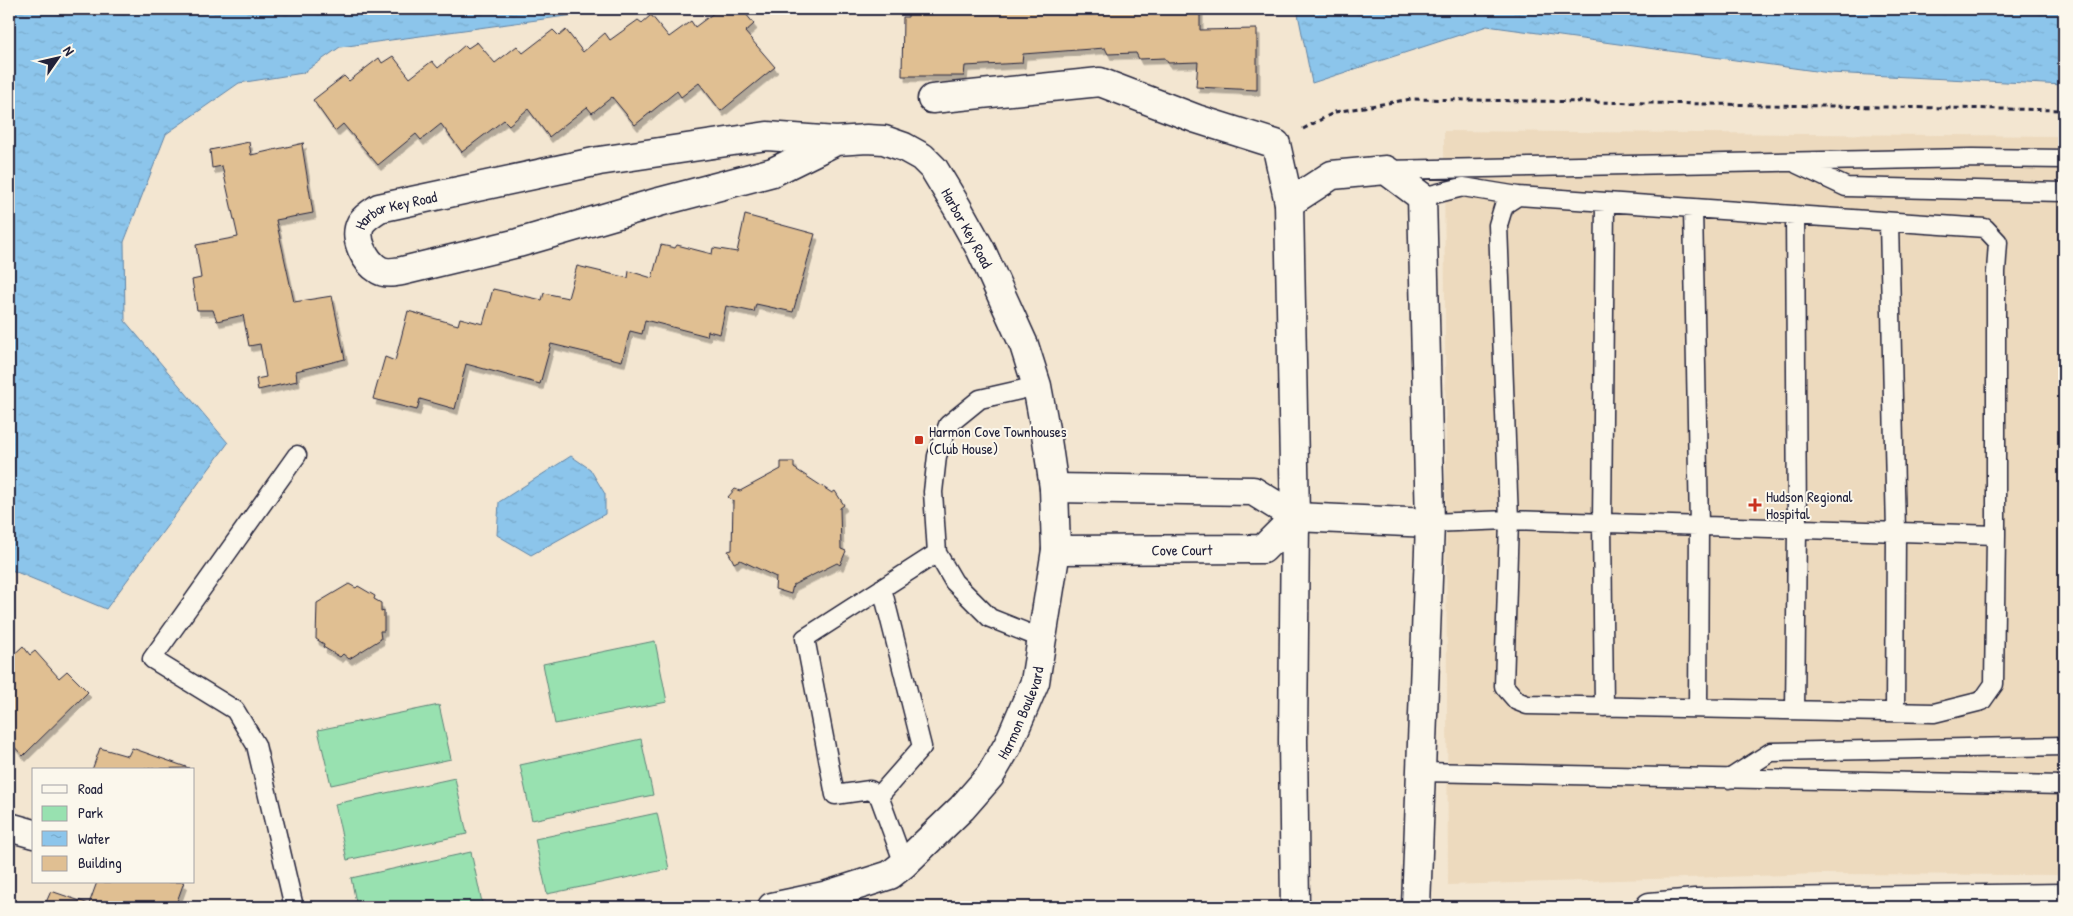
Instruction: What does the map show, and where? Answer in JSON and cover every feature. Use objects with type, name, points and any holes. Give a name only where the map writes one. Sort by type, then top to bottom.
[{"type":"street","points":[[932,99],[1100,82],[1197,119],[1276,144],[1289,203],[1295,517],[1293,740],[1296,907]]},
{"type":"street","name":"Harbor Key Road","points":[[836,141],[773,172],[659,202],[518,243],[402,271],[391,273],[380,271],[363,252],[360,244],[358,232],[362,222],[379,208],[599,161],[767,136],[836,141],[884,140],[904,147],[922,158],[934,169],[981,250],[1024,346],[1037,386]]},
{"type":"street","points":[[1289,203],[1332,175],[1386,170],[1422,197],[1430,523],[1416,907]]},
{"type":"street","name":"Harmon Boulevard","points":[[772,907],[824,896],[890,875],[962,808],[990,776],[1008,745],[1035,682],[1056,550],[1054,488],[1037,386]]},
{"type":"street","points":[[1054,488],[1253,491],[1295,517],[1430,523]]},
{"type":"street","name":"Cove Court","points":[[1056,550],[1264,549],[1295,517]]},
{"type":"street","points":[[9,827],[32,833]]},
{"type":"street","points":[[1650,907],[1695,903],[2064,898]]},
{"type":"lane","points":[[1386,170],[1972,158],[2064,159]]},
{"type":"lane","points":[[1793,162],[1846,187],[2064,192]]},
{"type":"lane","points":[[1422,197],[1463,187],[1518,196],[1985,228],[1998,242],[1996,272],[1994,684],[1982,701],[1934,713],[1527,705],[1517,700],[1504,686],[1509,520],[1498,225],[1504,205],[1518,196]]},
{"type":"lane","points":[[1604,706],[1602,524],[1605,202]]},
{"type":"lane","points":[[1693,208],[1699,526],[1698,708]]},
{"type":"lane","points":[[1795,215],[1797,529],[1795,710]]},
{"type":"lane","points":[[1889,222],[1896,532],[1895,712]]},
{"type":"lane","points":[[1037,386],[980,399],[948,425],[938,456],[933,492],[937,553],[954,582],[990,618],[1043,638]]},
{"type":"lane","points":[[294,907],[256,745],[236,710],[152,659],[297,455]]},
{"type":"lane","points":[[1430,523],[1509,520],[1996,534]]},
{"type":"lane","points":[[904,864],[879,796],[870,790],[835,795],[804,638],[937,553]]},
{"type":"lane","points":[[879,796],[922,746],[882,588]]},
{"type":"lane","points":[[1729,779],[1771,752],[2064,746]]},
{"type":"lane","points":[[1421,772],[2064,785]]},
{"type":"path","points":[[1276,144],[1335,112],[1411,98],[2064,110]]},
{"type":"shaded area","name":"Hudson Regional Hospital","points":[[1444,131],[2064,136],[2064,875],[1821,874],[1448,885]]},
{"type":"green space","points":[[655,641],[667,702],[555,724],[543,664]]},
{"type":"green space","points":[[439,705],[451,759],[331,785],[318,730]]},
{"type":"green space","points":[[641,739],[653,795],[532,820],[520,765]]},
{"type":"green space","points":[[455,778],[467,834],[347,860],[335,804]]},
{"type":"green space","points":[[657,813],[669,869],[547,894],[535,839]]},
{"type":"green space","points":[[471,852],[483,907],[357,907],[351,878]]},
{"type":"water","points":[[9,9],[617,9],[340,47],[303,73],[239,83],[166,134],[124,242],[125,321],[228,443],[106,609],[9,569]]},
{"type":"water","points":[[1297,9],[2064,9],[2064,85],[1830,73],[1487,26],[1312,83]]},
{"type":"water","points":[[571,456],[590,469],[605,494],[605,514],[531,555],[497,535],[499,502]]},
{"type":"building","points":[[719,9],[742,9],[754,24],[745,32],[775,67],[721,111],[699,83],[681,97],[677,91],[635,125],[612,97],[592,113],[587,107],[549,137],[528,109],[509,125],[504,120],[462,152],[441,124],[421,140],[416,134],[378,165],[343,124],[335,131],[313,100],[344,76],[349,81],[379,58],[382,63],[393,56],[410,78],[432,61],[438,68],[465,45],[468,48],[477,42],[495,63],[517,46],[523,53],[553,30],[559,36],[566,30],[583,52],[605,33],[610,40],[638,20],[642,23],[651,15],[669,37],[691,21],[695,27]]},
{"type":"building","points":[[908,9],[1200,9],[1200,30],[1257,29],[1257,90],[1196,87],[1198,62],[1168,63],[1165,58],[1139,59],[1136,53],[1108,54],[1105,48],[1023,54],[1022,63],[965,66],[964,76],[902,76],[903,17],[908,17]]},
{"type":"building","points":[[249,142],[251,155],[304,143],[302,145],[313,213],[276,220],[294,302],[332,296],[345,359],[296,371],[297,381],[258,390],[256,379],[266,377],[260,344],[249,346],[243,315],[217,321],[213,310],[197,310],[192,280],[201,278],[196,245],[238,237],[222,166],[212,168],[210,150]]},
{"type":"building","points":[[745,215],[815,234],[793,312],[756,304],[754,312],[726,306],[720,334],[708,331],[707,336],[645,320],[642,334],[630,331],[622,361],[551,344],[540,384],[466,364],[455,409],[420,399],[417,410],[373,399],[385,357],[395,361],[408,311],[458,325],[460,318],[483,324],[493,289],[542,300],[544,293],[568,298],[577,266],[628,278],[629,271],[652,278],[661,245],[675,248],[677,245],[712,254],[713,248],[737,252]]},
{"type":"building","points":[[781,462],[794,462],[794,468],[832,493],[835,491],[844,505],[840,508],[841,549],[846,551],[840,565],[837,563],[793,585],[791,594],[775,589],[776,577],[740,560],[734,563],[728,551],[732,550],[733,501],[728,497],[735,489],[740,491],[781,469]]},
{"type":"building","points":[[349,584],[356,588],[358,586],[375,596],[374,599],[381,603],[381,612],[384,611],[384,631],[380,631],[381,639],[349,659],[343,654],[340,657],[323,647],[324,644],[316,639],[317,603]]},
{"type":"building","points":[[23,646],[30,655],[35,651],[59,678],[67,671],[88,692],[23,756],[9,741],[9,659]]},
{"type":"building","points":[[100,748],[128,756],[132,748],[189,768],[93,768]]},
{"type":"building","points":[[96,884],[183,884],[175,907],[44,907],[51,891],[89,904]]},
{"type":"place","name":"Harmon Cove Townhouses (Club House)","points":[[919,440]]},
{"type":"place","name":"Hudson Regional Hospital","points":[[1755,505]]}]
